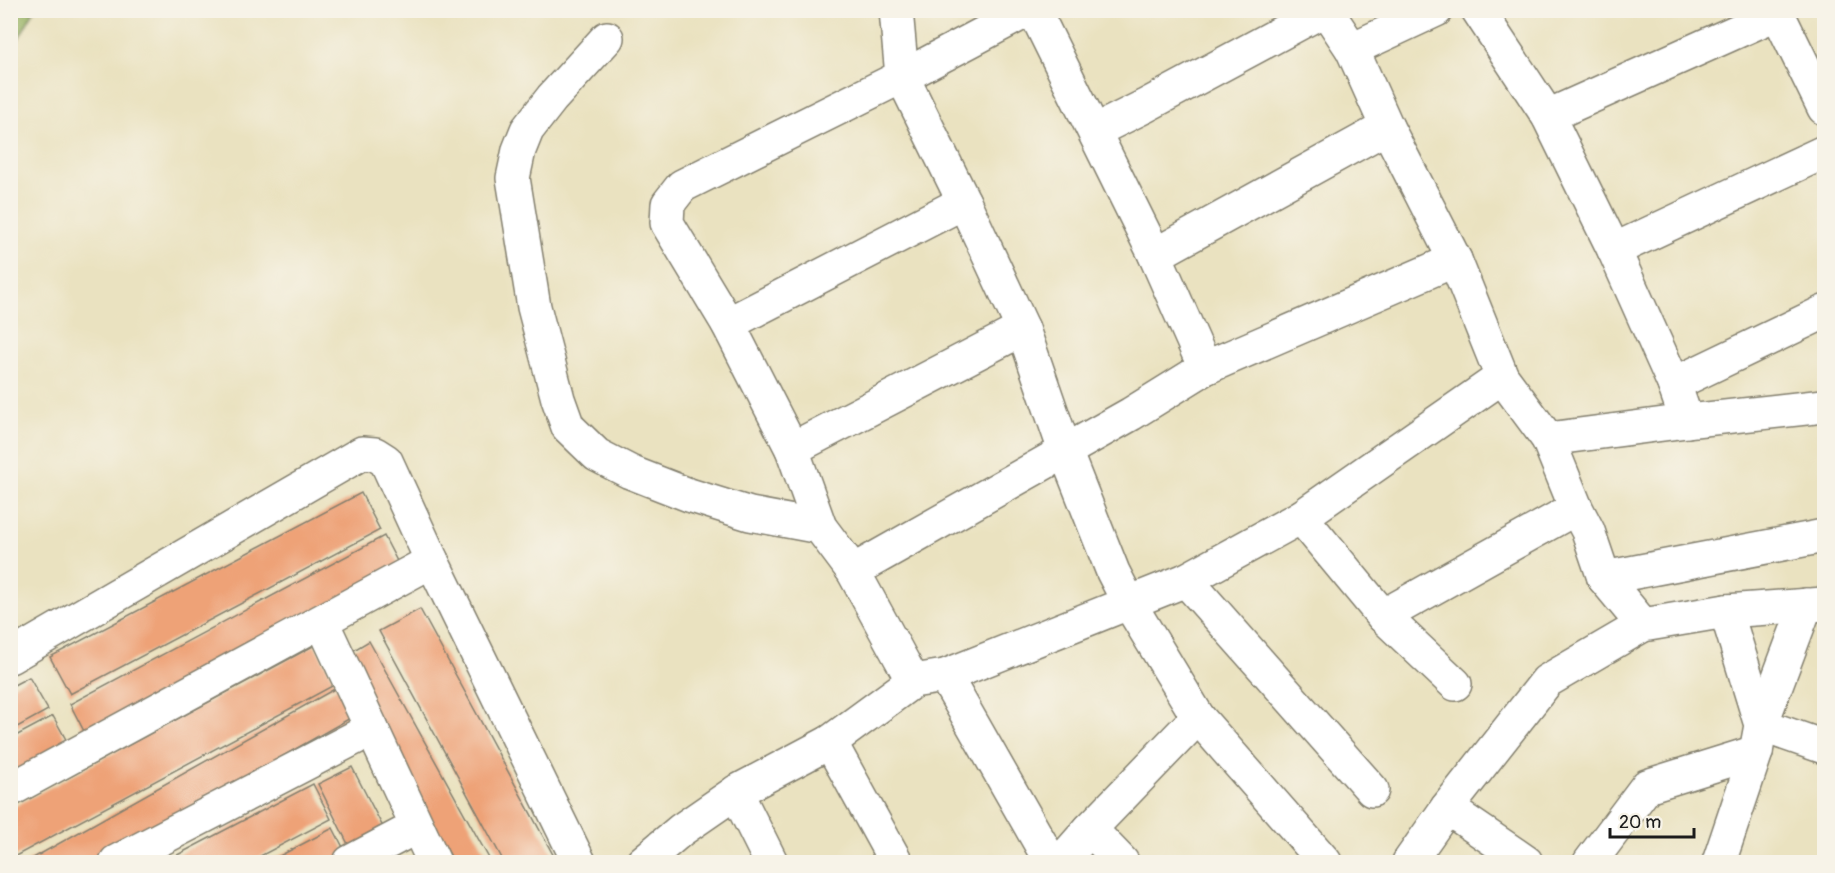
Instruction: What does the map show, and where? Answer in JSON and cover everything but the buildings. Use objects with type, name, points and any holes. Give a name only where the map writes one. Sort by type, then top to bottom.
[{"type":"street","points":[[896,10],[902,76],[1023,329],[1065,451],[1113,572],[1129,603],[1198,717],[1325,862]]},
{"type":"street","points":[[1028,10],[682,186],[668,204],[667,223],[728,324],[792,449],[820,527],[929,679],[1051,862]]},
{"type":"street","points":[[1034,10],[1155,255],[1205,368]]},
{"type":"street","points":[[1095,131],[1325,10],[1352,49],[1387,127],[1455,260],[1502,377],[1548,439],[1576,508],[1588,531],[1604,578],[1643,625]]},
{"type":"street","points":[[1352,49],[1436,10]]},
{"type":"street","points":[[1478,10],[1548,116],[1614,250],[1674,384],[1687,421]]},
{"type":"street","points":[[1548,116],[1777,12],[1824,108]]},
{"type":"street","points":[[607,38],[552,98],[527,130],[519,150],[513,178],[534,307],[558,399],[568,427],[597,455],[630,472],[688,495],[750,514],[820,527]]},
{"type":"street","points":[[1155,255],[1387,127]]},
{"type":"street","points":[[1614,250],[1824,152]]},
{"type":"street","points":[[728,324],[964,202]]},
{"type":"street","points":[[853,571],[1131,414],[1205,368],[1455,260]]},
{"type":"street","points":[[1674,384],[1824,312]]},
{"type":"street","points":[[792,449],[1023,329]]},
{"type":"street","points":[[643,862],[681,830],[736,792],[830,742],[929,679],[1186,580],[1301,517],[1502,377]]},
{"type":"street","points":[[1548,439],[1824,406]]},
{"type":"street","points":[[10,657],[362,453],[375,454],[386,461],[432,561],[579,862]]},
{"type":"street","points":[[1383,616],[1576,508]]},
{"type":"street","points":[[1301,517],[1383,616],[1455,684]]},
{"type":"street","points":[[1604,578],[1824,537]]},
{"type":"street","points":[[10,790],[432,561]]},
{"type":"street","points":[[1186,580],[1372,790]]},
{"type":"street","points":[[1409,862],[1547,681],[1643,625],[1726,611],[1815,604],[1759,738],[1719,862]]},
{"type":"street","points":[[1726,611],[1759,738]]},
{"type":"street","points":[[322,622],[434,862]]},
{"type":"street","points":[[1061,862],[1198,717]]},
{"type":"street","points":[[116,862],[372,729]]},
{"type":"street","points":[[1590,862],[1647,786],[1759,738],[1824,747]]},
{"type":"street","points":[[830,742],[896,862]]},
{"type":"street","points":[[736,792],[771,862]]},
{"type":"street","points":[[1448,808],[1526,862]]},
{"type":"street","points":[[350,862],[416,827]]},
{"type":"street","points":[[1090,829],[1122,862]]},
{"type":"green space","points":[[10,11],[34,11],[11,52]]}]
